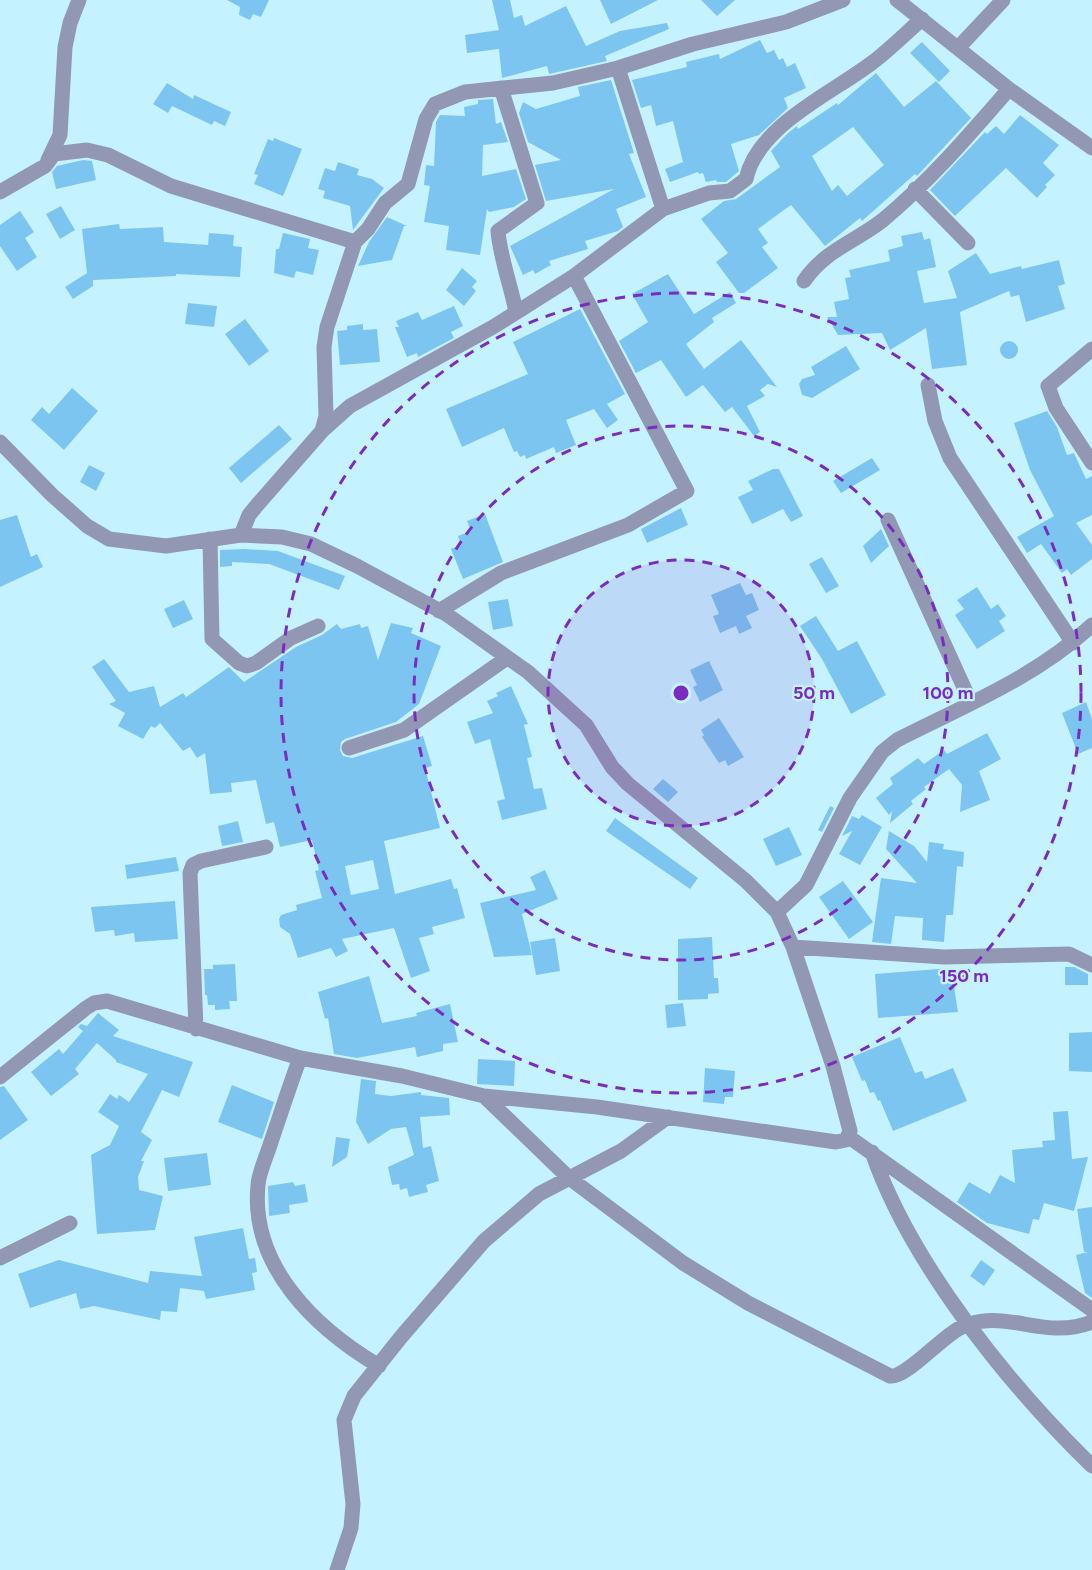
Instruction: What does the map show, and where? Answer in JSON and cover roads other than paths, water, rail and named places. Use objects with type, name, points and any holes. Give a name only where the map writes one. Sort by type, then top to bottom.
[{"type":"street","points":[[45,166],[60,135],[65,48],[70,23],[79,0]]},
{"type":"street","points":[[322,431],[326,416],[324,347],[327,327],[355,242],[368,229],[385,203],[408,184],[426,118],[435,104],[465,92],[553,83],[618,68],[693,44],[786,22],[843,0]]},
{"type":"street","points":[[897,0],[1009,89],[1092,148]]},
{"type":"street","points":[[958,48],[1003,0]]},
{"type":"street","points":[[242,535],[249,515],[322,431],[350,406],[378,388],[516,312],[574,276],[663,209],[709,193],[730,191],[746,179],[748,168],[786,122],[873,62],[922,19]]},
{"type":"street","points":[[618,68],[663,209]]},
{"type":"street","points":[[501,88],[537,203],[498,231],[499,246],[506,264],[516,312]]},
{"type":"street","points":[[804,282],[815,264],[882,221],[1009,89]]},
{"type":"street","points":[[0,192],[45,166],[54,154],[87,150],[108,155],[171,186],[355,242]]},
{"type":"street","points":[[915,189],[968,243]]},
{"type":"street","points":[[440,611],[501,573],[628,525],[687,491],[574,276]]},
{"type":"street","points":[[1092,349],[1048,386],[1056,408],[1092,463]]},
{"type":"street","points":[[928,385],[936,422],[950,458],[1073,643]]},
{"type":"street","points":[[0,442],[52,495],[98,534],[129,543],[166,546],[242,535],[282,537],[311,544],[440,611],[560,698],[586,725],[612,767],[628,784],[746,881],[777,912],[793,947],[848,1116],[849,1137]]},
{"type":"street","points":[[888,520],[970,703]]},
{"type":"street","points":[[210,539],[212,639],[239,663],[247,666],[256,663],[291,638],[318,626]]},
{"type":"street","points":[[777,912],[806,885],[850,798],[882,752],[897,740],[1014,681],[1073,643],[1092,625]]},
{"type":"street","points":[[349,748],[404,730],[507,658]]},
{"type":"street","points":[[196,1029],[190,873],[193,865],[201,861],[266,847]]},
{"type":"street","points":[[793,947],[944,957],[1069,954],[1092,965]]},
{"type":"street","points":[[0,1077],[94,1003],[107,1001],[300,1058],[402,1076],[483,1096],[668,1117],[836,1142],[849,1137]]},
{"type":"street","points":[[300,1058],[258,1182],[257,1211],[261,1230],[277,1273],[301,1302],[353,1350],[379,1366]]},
{"type":"street","points":[[483,1096],[568,1177],[619,1217],[714,1284],[890,1376],[899,1376],[938,1342],[967,1324],[991,1320],[1011,1321],[1048,1329],[1092,1322]]},
{"type":"street","points":[[337,1570],[351,1528],[353,1504],[344,1420],[354,1396],[484,1241],[539,1194],[621,1151],[668,1117]]},
{"type":"street","points":[[849,1137],[1092,1310]]},
{"type":"street","points":[[872,1152],[885,1190],[967,1324],[1065,1440],[1092,1466]]},
{"type":"street","points":[[0,1258],[70,1223]]}]
